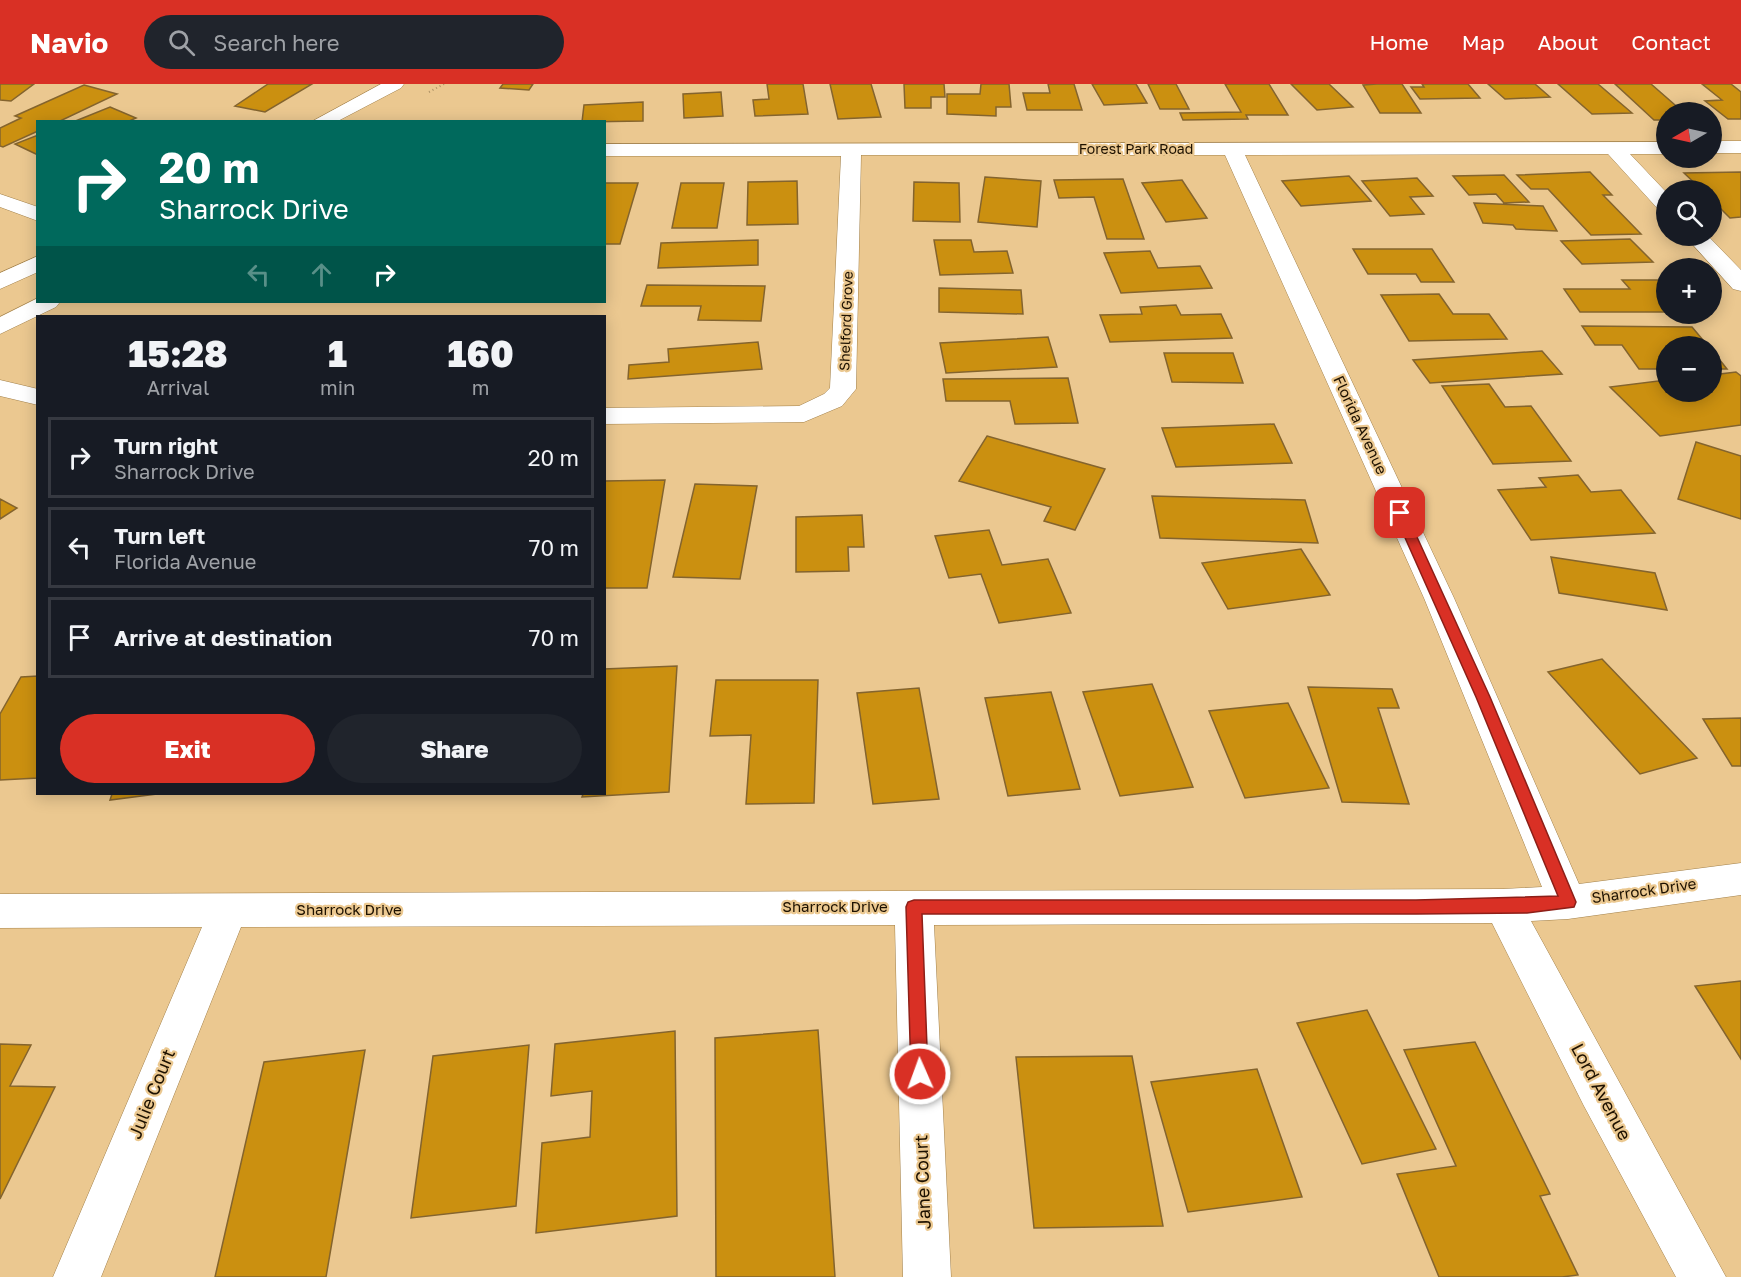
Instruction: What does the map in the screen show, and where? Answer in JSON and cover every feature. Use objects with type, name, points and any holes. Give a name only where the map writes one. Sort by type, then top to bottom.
[{"type":"street","points":[[324,120],[394,84]]},
{"type":"street","points":[[1722,147],[1741,147]]},
{"type":"street","points":[[1613,148],[1656,193]]},
{"type":"street","name":"Forest Park Road","points":[[606,150],[1656,148]]},
{"type":"street","name":"Shelford Grove","points":[[606,416],[784,416],[817,409],[838,394],[845,382],[851,149]]},
{"type":"street","name":"Florida Avenue","points":[[1232,149],[1439,598],[1568,902]]},
{"type":"street","points":[[0,200],[36,214]]},
{"type":"street","points":[[1705,246],[1741,284]]},
{"type":"street","points":[[0,282],[36,264]]},
{"type":"street","points":[[0,327],[46,303]]},
{"type":"street","points":[[0,388],[36,397]]},
{"type":"street","name":"Sharrock Drive","points":[[0,911],[1503,906],[1568,902],[1741,879]]},
{"type":"street","name":"Lord Avenue","points":[[1503,906],[1599,1091],[1702,1277]]},
{"type":"street","name":"Jane Court","points":[[914,907],[927,1277]]},
{"type":"street","name":"Julie Court","points":[[77,1277],[228,910]]},
{"type":"building","points":[[0,84],[34,84],[11,101],[0,100]]},
{"type":"building","points":[[268,84],[312,84],[265,112],[235,106]]},
{"type":"building","points":[[503,84],[533,84],[529,90],[500,88]]},
{"type":"building","points":[[767,84],[803,84],[808,114],[755,116],[753,100],[769,99]]},
{"type":"building","points":[[830,84],[871,84],[881,117],[838,119]]},
{"type":"building","points":[[904,84],[944,84],[945,97],[931,97],[931,108],[905,108]]},
{"type":"building","points":[[981,84],[1009,84],[1011,107],[996,107],[996,116],[947,114],[947,94],[980,94]]},
{"type":"building","points":[[1048,84],[1074,84],[1082,110],[1027,110],[1023,93],[1050,93]]},
{"type":"building","points":[[1092,84],[1136,84],[1147,103],[1104,105]]},
{"type":"building","points":[[1148,84],[1176,84],[1189,109],[1160,109]]},
{"type":"building","points":[[1225,84],[1269,84],[1288,115],[1246,115],[1248,119],[1183,120],[1180,113],[1241,112]]},
{"type":"building","points":[[1291,84],[1329,84],[1353,107],[1317,110]]},
{"type":"building","points":[[1402,84],[1421,113],[1380,113],[1363,85]]},
{"type":"building","points":[[1422,84],[1468,84],[1480,98],[1420,99],[1411,87],[1424,87]]},
{"type":"building","points":[[1488,84],[1535,84],[1550,97],[1505,99]]},
{"type":"building","points":[[1558,84],[1598,84],[1632,113],[1592,114]]},
{"type":"building","points":[[1615,84],[1651,84],[1672,102],[1656,102],[1656,120]]},
{"type":"building","points":[[1702,84],[1731,84],[1741,92],[1741,119],[1728,119],[1722,114],[1722,102],[1705,101],[1722,100]]},
{"type":"building","points":[[84,85],[117,94],[62,120],[36,120],[36,132],[3,147],[0,146],[0,128],[21,118],[15,116]]},
{"type":"building","points":[[721,92],[723,116],[684,118],[683,94]]},
{"type":"building","points":[[643,102],[643,121],[582,120],[584,105]]},
{"type":"building","points":[[110,107],[136,118],[132,120],[78,120]]},
{"type":"building","points":[[36,136],[36,154],[15,144]]},
{"type":"building","points":[[1590,172],[1612,195],[1603,195],[1641,234],[1591,235],[1548,189],[1531,189],[1517,175]]},
{"type":"building","points":[[1741,172],[1741,217],[1730,218],[1722,210],[1722,180],[1691,180],[1684,173]]},
{"type":"building","points":[[1504,175],[1529,202],[1504,203],[1496,194],[1469,195],[1453,176]]},
{"type":"building","points":[[1349,176],[1371,201],[1301,206],[1282,181]]},
{"type":"building","points":[[985,177],[1041,181],[1037,227],[978,222]]},
{"type":"building","points":[[1417,178],[1433,196],[1410,197],[1424,214],[1390,216],[1362,181]]},
{"type":"building","points":[[1123,179],[1144,239],[1107,239],[1094,197],[1059,198],[1054,180]]},
{"type":"building","points":[[1182,180],[1207,218],[1166,222],[1142,183]]},
{"type":"building","points":[[797,181],[798,224],[747,225],[748,182]]},
{"type":"building","points":[[914,182],[959,183],[960,222],[913,221]]},
{"type":"building","points":[[606,183],[638,183],[620,244],[606,244]]},
{"type":"building","points":[[681,183],[724,183],[717,228],[672,228]]},
{"type":"building","points":[[1474,203],[1543,206],[1557,231],[1516,229],[1513,225],[1483,223]]},
{"type":"building","points":[[1630,239],[1653,262],[1582,264],[1561,241]]},
{"type":"building","points":[[758,240],[758,265],[658,268],[661,243]]},
{"type":"building","points":[[934,240],[971,240],[974,252],[1007,251],[1013,273],[940,275]]},
{"type":"building","points":[[1353,249],[1432,249],[1454,282],[1421,282],[1416,274],[1368,274]]},
{"type":"building","points":[[1150,251],[1158,268],[1200,266],[1212,288],[1121,293],[1104,253]]},
{"type":"building","points":[[1622,280],[1656,280],[1656,312],[1580,312],[1564,289],[1630,289]]},
{"type":"building","points":[[647,285],[765,286],[761,321],[698,320],[701,306],[641,306]]},
{"type":"building","points":[[939,288],[1021,290],[1023,314],[939,312]]},
{"type":"building","points":[[1439,294],[1453,314],[1489,314],[1507,339],[1409,341],[1381,295]]},
{"type":"building","points":[[1176,305],[1181,315],[1221,314],[1232,338],[1110,342],[1100,315],[1142,314],[1140,307]]},
{"type":"building","points":[[1582,326],[1692,327],[1700,336],[1656,336],[1656,369],[1639,369],[1622,345],[1595,345]]},
{"type":"building","points":[[1048,337],[1057,367],[946,373],[940,343]]},
{"type":"building","points":[[758,342],[762,369],[628,379],[629,365],[669,362],[668,349]]},
{"type":"building","points":[[1542,351],[1562,374],[1430,383],[1413,360]]},
{"type":"building","points":[[1164,353],[1233,353],[1243,383],[1172,382]]},
{"type":"building","points":[[1736,372],[1741,376],[1741,425],[1660,436],[1610,387],[1656,381],[1656,402],[1722,402],[1722,374]]},
{"type":"building","points":[[1068,378],[1078,423],[1015,424],[1010,401],[946,401],[943,379]]},
{"type":"building","points":[[1489,384],[1505,407],[1531,406],[1571,461],[1493,464],[1442,386]]},
{"type":"building","points":[[1274,424],[1292,463],[1176,467],[1162,428]]},
{"type":"building","points":[[987,436],[1105,469],[1075,530],[1044,521],[1051,507],[959,481]]},
{"type":"building","points":[[1696,442],[1741,456],[1741,519],[1678,499]]},
{"type":"building","points":[[1578,475],[1591,492],[1621,490],[1655,533],[1531,540],[1498,490],[1546,487],[1539,478]]},
{"type":"building","points":[[665,480],[647,588],[606,588],[606,481]]},
{"type":"building","points":[[695,484],[757,486],[740,579],[673,577]]},
{"type":"building","points":[[1152,496],[1305,500],[1318,543],[1160,538]]},
{"type":"building","points":[[0,499],[17,508],[0,519]]},
{"type":"building","points":[[862,515],[864,547],[848,547],[849,571],[796,572],[796,517]]},
{"type":"building","points":[[989,530],[1002,565],[1048,559],[1071,613],[999,623],[981,574],[949,578],[935,536]]},
{"type":"building","points":[[1301,549],[1330,595],[1228,609],[1202,563]]},
{"type":"building","points":[[1551,557],[1655,573],[1667,610],[1559,593]]},
{"type":"building","points":[[1602,659],[1697,758],[1640,774],[1548,672]]},
{"type":"building","points":[[677,666],[669,792],[582,797],[583,795],[606,795],[606,669]]},
{"type":"building","points":[[36,676],[36,778],[0,780],[0,714],[21,677]]},
{"type":"building","points":[[716,680],[818,680],[814,803],[746,804],[751,735],[710,736]]},
{"type":"building","points":[[1152,684],[1193,787],[1120,796],[1083,692]]},
{"type":"building","points":[[1308,687],[1392,689],[1399,708],[1378,708],[1409,804],[1342,802]]},
{"type":"building","points":[[919,688],[939,799],[873,804],[857,693]]},
{"type":"building","points":[[1051,692],[1080,789],[1008,796],[985,698]]},
{"type":"building","points":[[1288,703],[1329,788],[1245,798],[1209,711]]},
{"type":"building","points":[[1741,718],[1741,766],[1732,766],[1703,719]]},
{"type":"building","points":[[112,795],[149,795],[110,800]]},
{"type":"building","points":[[1741,981],[1741,1059],[1695,986]]},
{"type":"building","points":[[1367,1010],[1436,1149],[1362,1164],[1297,1023]]},
{"type":"building","points":[[818,1030],[835,1277],[716,1277],[715,1038]]},
{"type":"building","points":[[675,1031],[677,1216],[536,1233],[542,1143],[590,1137],[592,1091],[551,1096],[555,1044]]},
{"type":"building","points":[[1475,1042],[1550,1194],[1540,1196],[1578,1275],[1439,1277],[1397,1174],[1456,1166],[1404,1050]]},
{"type":"building","points":[[0,1044],[31,1045],[10,1086],[55,1087],[0,1199]]},
{"type":"building","points":[[529,1045],[516,1206],[411,1218],[433,1056]]},
{"type":"building","points":[[365,1050],[326,1277],[215,1277],[264,1062]]},
{"type":"building","points":[[1132,1056],[1163,1226],[1034,1228],[1016,1057]]},
{"type":"building","points":[[1257,1069],[1302,1197],[1188,1212],[1151,1082]]},
{"type":"route","points":[[920,1074],[914,907],[1416,907],[1527,906],[1568,902],[1483,697],[1400,513]]}]
